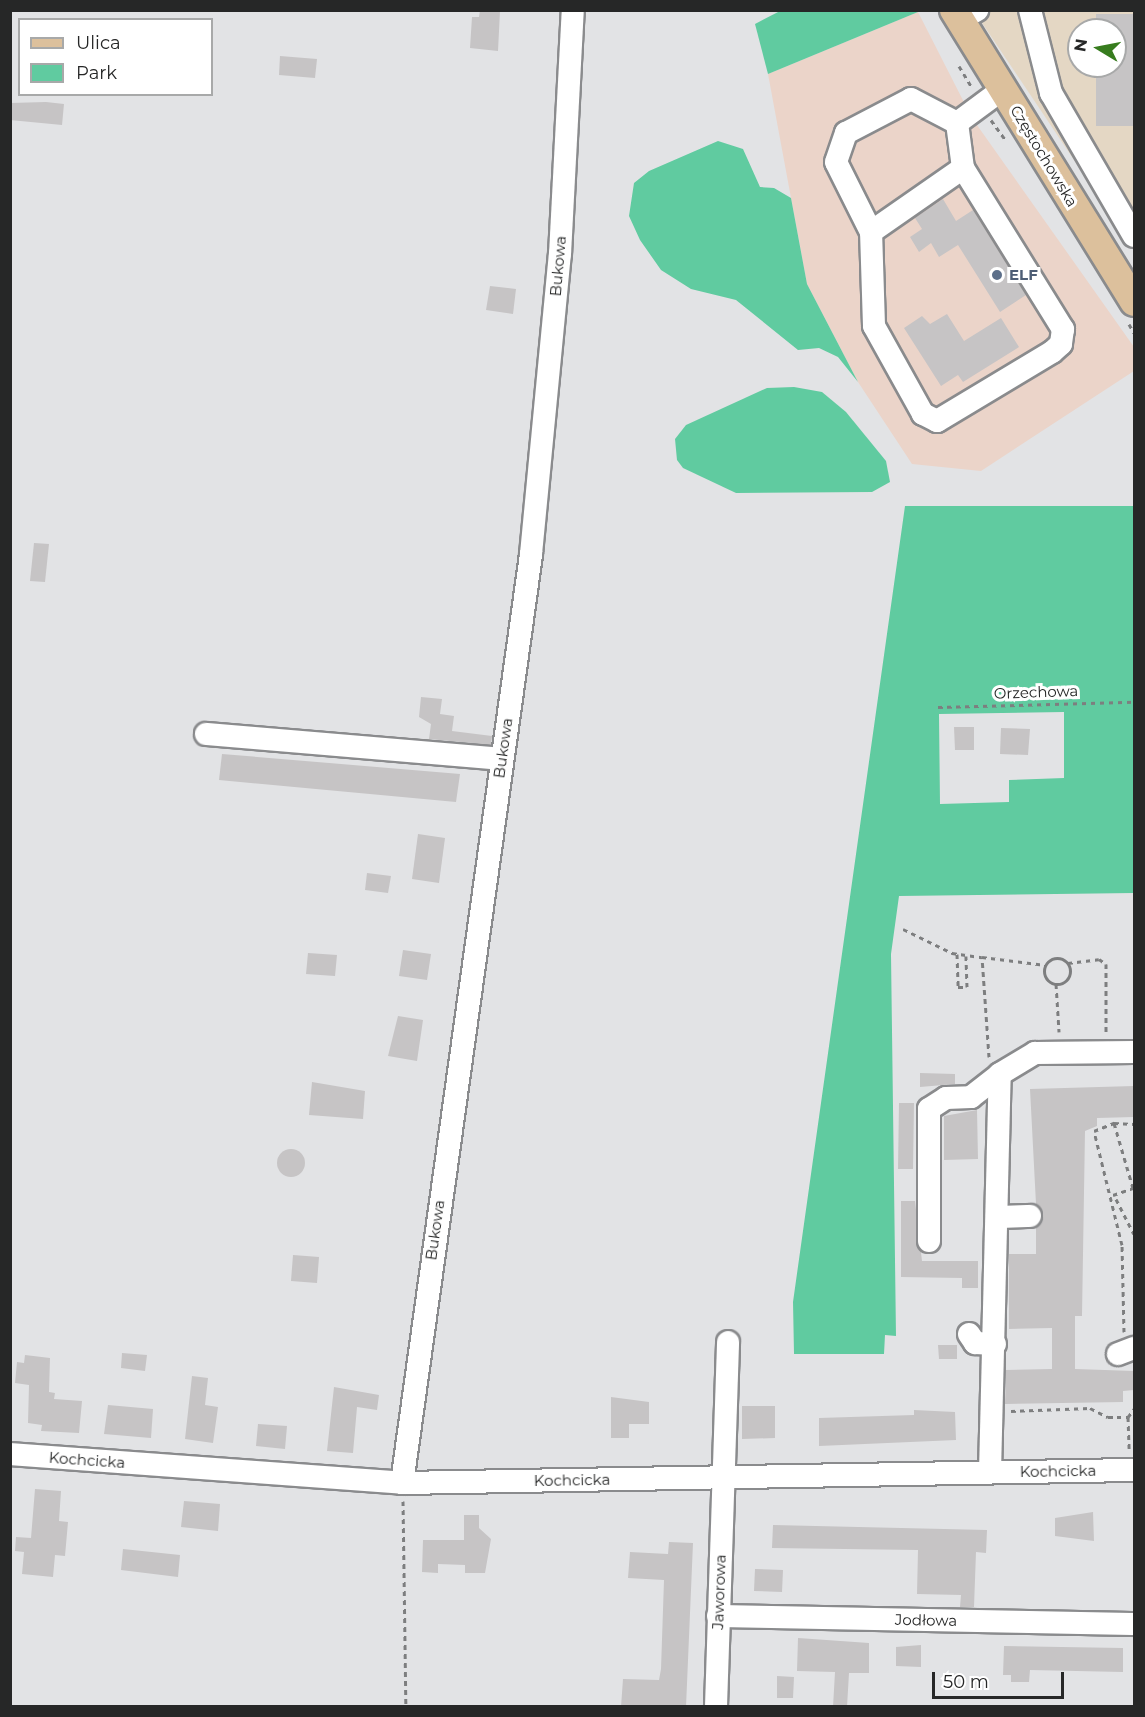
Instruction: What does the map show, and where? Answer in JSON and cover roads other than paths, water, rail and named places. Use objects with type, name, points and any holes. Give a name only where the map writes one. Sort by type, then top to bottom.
[{"type":"main road","name":"Częstochowska","points":[[964,14],[1003,89],[1134,302]]},
{"type":"street","name":"Bukowa","points":[[402,1483],[531,554],[556,300],[573,10]]},
{"type":"street","points":[[1033,11],[1051,93],[1134,236]]},
{"type":"street","points":[[957,123],[1003,89]]},
{"type":"street","points":[[911,99],[957,123],[963,168],[1058,314],[1061,344],[1052,352],[946,418],[930,419],[871,319],[872,232],[836,162],[846,133],[911,99]]},
{"type":"street","points":[[872,232],[963,168]]},
{"type":"street","points":[[207,734],[501,759]]},
{"type":"street","points":[[971,1097],[1000,1073],[1027,1056],[1061,1052],[1134,1052]]},
{"type":"street","points":[[990,1472],[995,1344],[996,1107],[1000,1073]]},
{"type":"street","points":[[929,1241],[927,1114],[939,1100],[971,1097],[996,1107]]},
{"type":"street","points":[[997,1217],[1030,1216]]},
{"type":"street","points":[[969,1334],[975,1343],[995,1344]]},
{"type":"street","name":"Jaworowa","points":[[716,1707],[728,1342]]},
{"type":"street","name":"Kochcicka","points":[[10,1454],[402,1483],[1132,1470]]},
{"type":"street","name":"Jodłowa","points":[[718,1616],[1134,1624]]},
{"type":"place","name":"ELF","points":[[997,275]]}]
